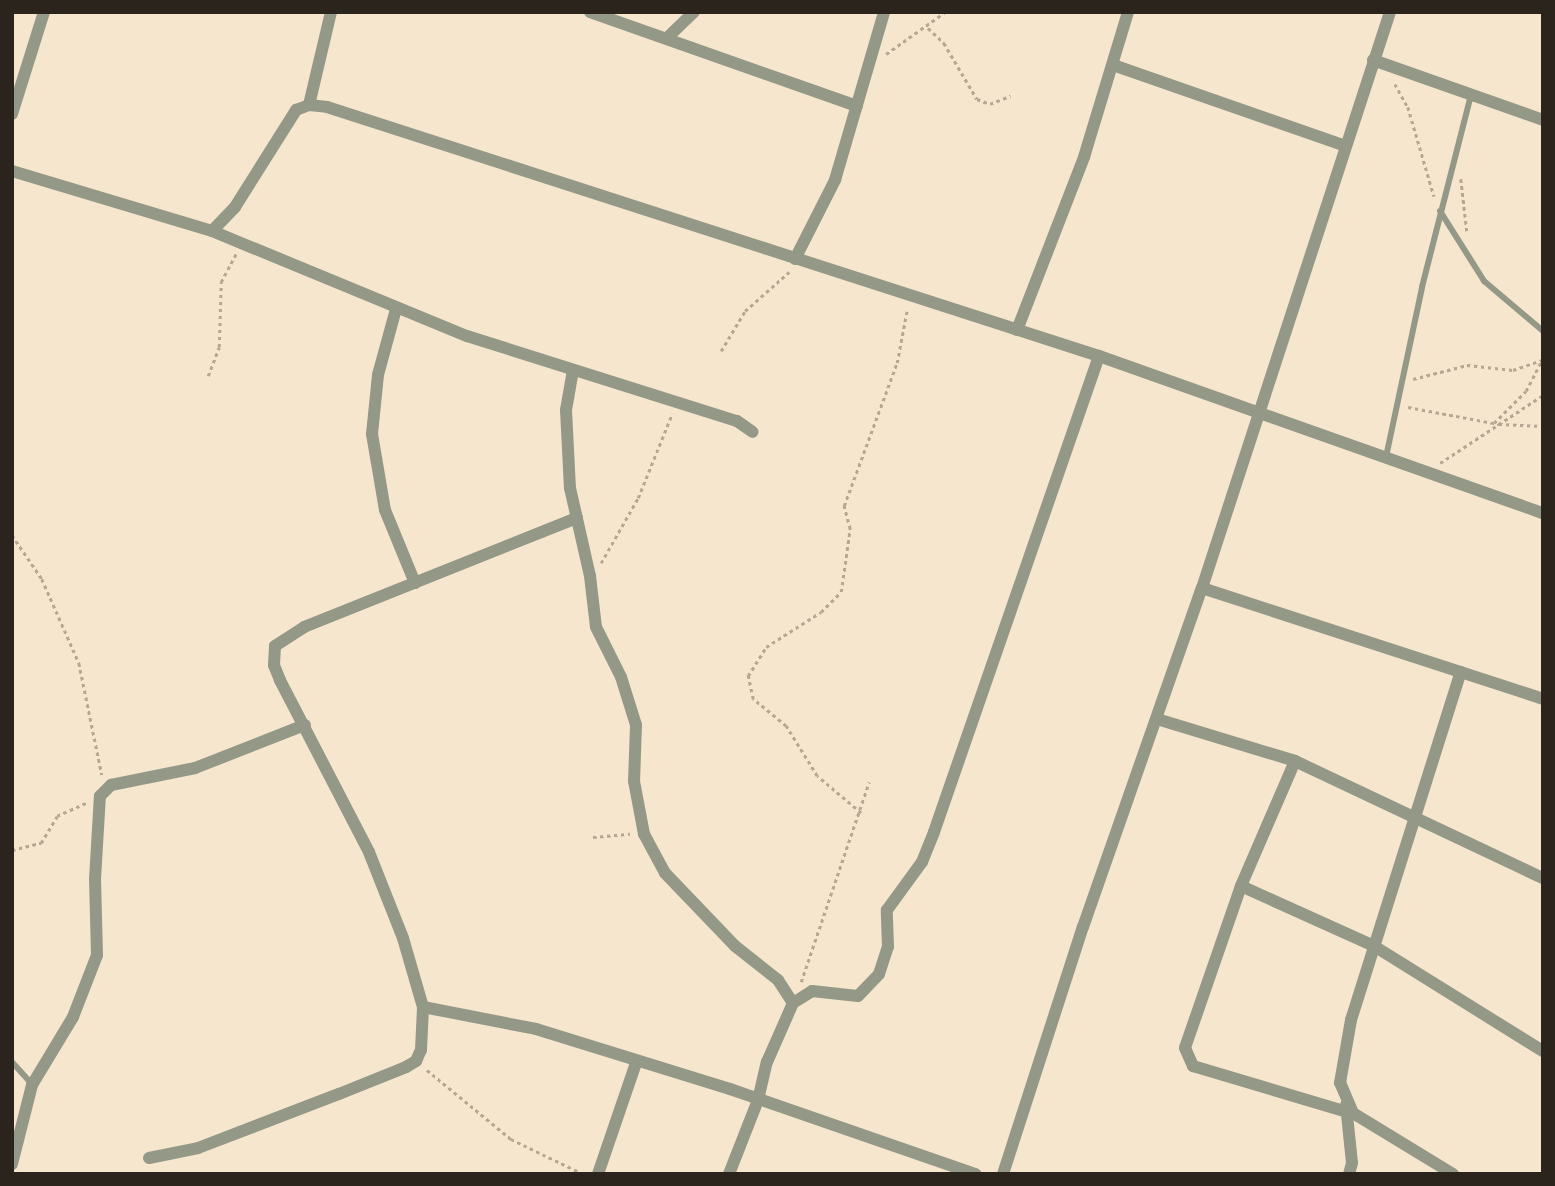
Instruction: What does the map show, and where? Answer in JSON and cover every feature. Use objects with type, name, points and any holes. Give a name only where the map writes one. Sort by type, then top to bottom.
[{"type":"street","points":[[12,114],[44,12]]},
{"type":"street","points":[[212,231],[234,207],[289,118],[309,104],[331,12]]},
{"type":"street","points":[[590,12],[857,106]]},
{"type":"street","points":[[667,38],[694,12]]},
{"type":"street","points":[[795,259],[835,180],[884,12]]},
{"type":"street","points":[[1017,330],[1055,239],[1128,12]]},
{"type":"street","points":[[1003,1174],[1202,588],[1345,146],[1377,62],[1390,12]]},
{"type":"street","points":[[1377,62],[1543,120]]},
{"type":"street","points":[[1113,65],[1345,146]]},
{"type":"street","points":[[309,104],[349,113],[1099,356],[1543,513]]},
{"type":"street","points":[[12,171],[200,231],[212,231],[396,309],[573,370],[737,421],[753,432]]},
{"type":"street","points":[[396,309],[378,375],[372,434],[385,510],[415,583]]},
{"type":"street","points":[[729,1174],[758,1100],[767,1062],[795,1001],[812,992],[858,996],[879,974],[888,947],[887,910],[922,862],[934,832],[1099,356]]},
{"type":"street","points":[[573,370],[566,432],[577,518],[590,576],[596,627],[621,677],[636,725],[635,781],[644,834],[665,873],[734,946],[778,980],[795,1001]]},
{"type":"street","points":[[149,1158],[198,1147],[416,1061],[423,1007],[388,897],[274,664],[275,646],[304,627],[577,518]]},
{"type":"street","points":[[1202,588],[1543,699]]},
{"type":"street","points":[[1349,1174],[1352,1163],[1346,1106],[1340,1083],[1345,1049],[1374,946],[1461,672]]},
{"type":"street","points":[[1157,719],[1295,761],[1416,814],[1543,878]]},
{"type":"street","points":[[12,1164],[32,1085],[73,1017],[97,955],[100,797],[111,785],[195,768],[305,725]]},
{"type":"street","points":[[1295,761],[1241,886],[1189,1034],[1187,1059],[1193,1066],[1346,1106],[1384,1136],[1453,1174]]},
{"type":"street","points":[[1241,886],[1374,946],[1543,1051]]},
{"type":"street","points":[[423,1007],[537,1029],[976,1174]]},
{"type":"street","points":[[598,1174],[636,1063]]},
{"type":"lane","points":[[1386,459],[1440,211],[1471,95]]},
{"type":"lane","points":[[1440,211],[1470,263],[1498,296],[1543,331]]},
{"type":"lane","points":[[12,1062],[32,1085]]},
{"type":"path","points":[[870,60],[928,28],[945,12]]},
{"type":"path","points":[[928,28],[944,43],[977,99],[990,104],[1010,96]]},
{"type":"path","points":[[1377,62],[1408,107],[1440,211]]},
{"type":"path","points":[[1456,153],[1470,263]]},
{"type":"path","points":[[208,376],[219,347],[221,282],[241,245]]},
{"type":"path","points":[[720,351],[745,312],[788,273],[795,259]]},
{"type":"path","points":[[861,813],[817,776],[786,726],[753,699],[748,676],[766,648],[821,612],[841,592],[850,529],[844,506],[897,363],[910,296]]},
{"type":"path","points":[[1403,382],[1467,365],[1513,370],[1542,359]]},
{"type":"path","points":[[1494,423],[1526,391],[1542,359]]},
{"type":"path","points":[[1425,472],[1543,395]]},
{"type":"path","points":[[590,576],[622,531],[676,403]]},
{"type":"path","points":[[1398,407],[1432,409],[1499,424],[1543,426]]},
{"type":"path","points":[[12,535],[42,579],[79,663],[100,755],[100,797],[62,811],[40,843],[12,850]]},
{"type":"path","points":[[795,1001],[861,813],[869,782]]},
{"type":"path","points":[[593,837],[644,834]]},
{"type":"path","points":[[416,1061],[511,1139],[583,1174]]}]
